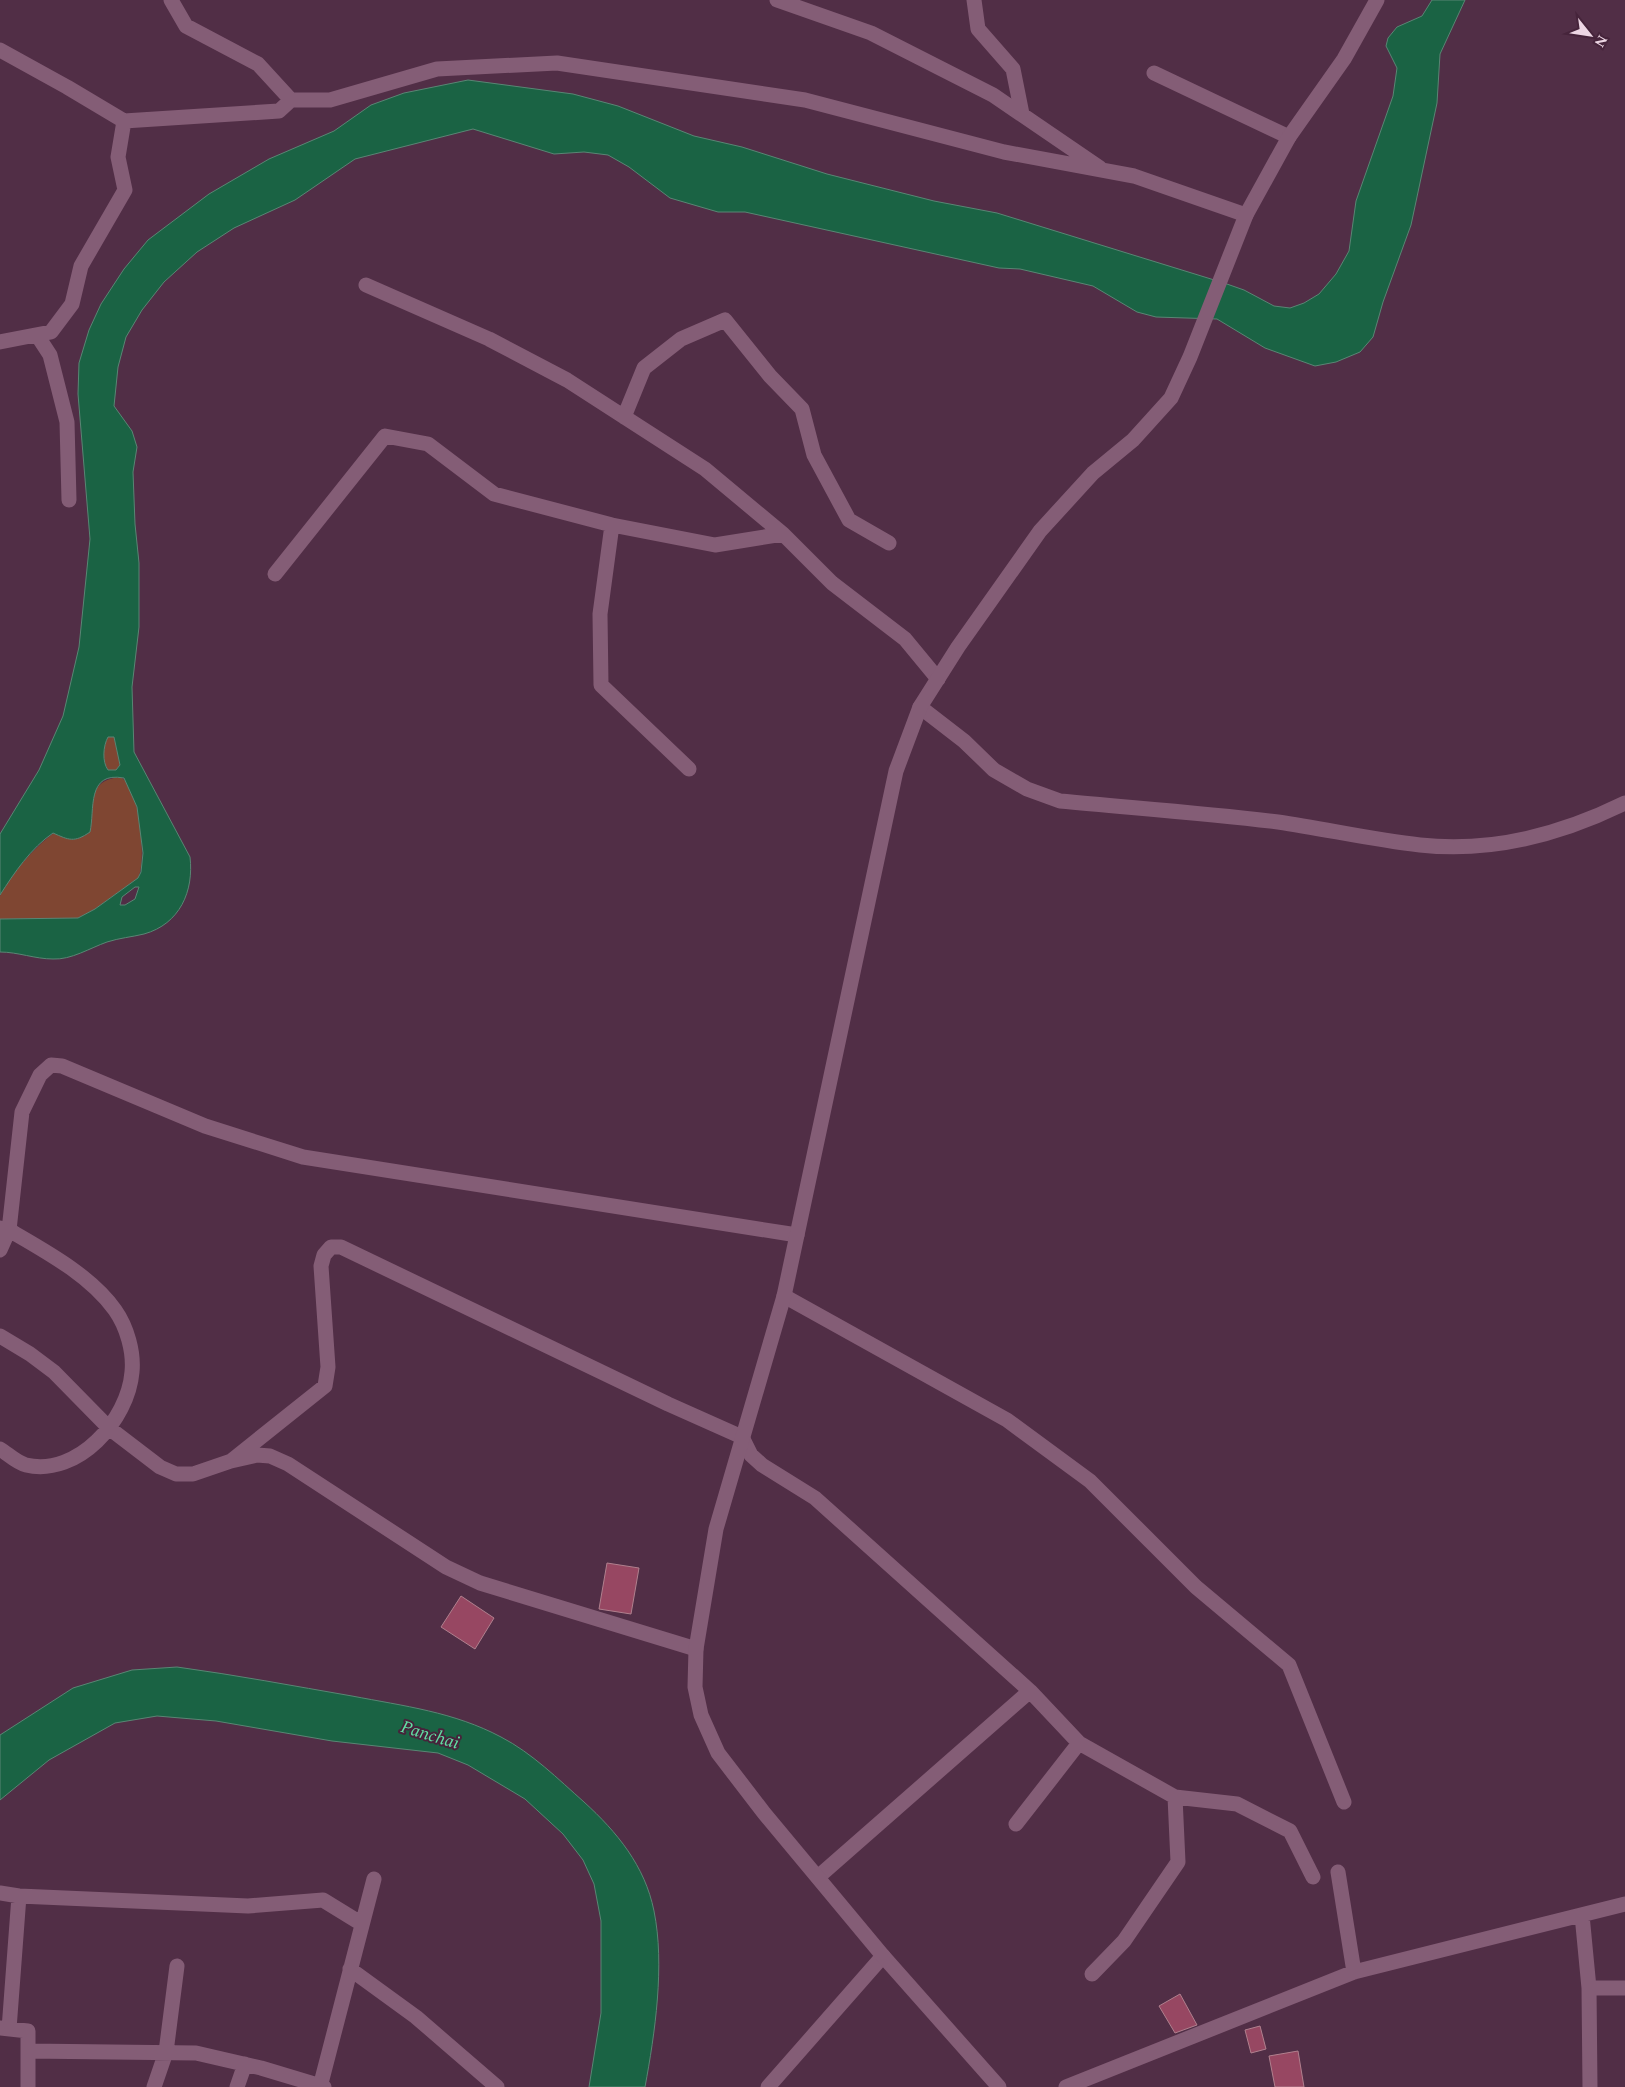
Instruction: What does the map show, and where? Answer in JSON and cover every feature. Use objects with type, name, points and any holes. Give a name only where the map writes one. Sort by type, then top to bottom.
[{"type":"street","points":[[171,0],[186,26],[258,64],[291,100]]},
{"type":"street","points":[[777,0],[871,33],[993,95],[1105,171]]},
{"type":"street","points":[[974,0],[978,29],[1013,68],[1022,114]]},
{"type":"street","points":[[999,2087],[883,1956],[718,1753],[701,1715],[694,1687],[696,1648],[716,1530],[784,1296],[896,771],[920,707],[1040,530],[1093,473],[1133,440],[1171,398],[1190,357],[1246,215],[1289,137],[1344,59],[1373,1]]},
{"type":"street","points":[[0,50],[68,86],[124,121],[279,111],[291,100],[330,100],[436,69],[556,63],[805,100],[1004,152],[1134,176],[1246,215]]},
{"type":"street","points":[[1154,73],[1289,137]]},
{"type":"street","points":[[0,342],[51,332],[72,304],[81,266],[125,190],[118,157],[124,121]]},
{"type":"street","points":[[366,285],[488,339],[567,380],[705,470],[783,534],[832,583],[905,639],[938,679]]},
{"type":"street","points":[[624,417],[644,368],[681,339],[725,320],[770,376],[802,409],[814,455],[849,520],[889,543]]},
{"type":"street","points":[[37,334],[50,355],[68,422],[69,500]]},
{"type":"street","points":[[275,574],[385,436],[428,444],[494,494],[612,525],[715,545],[783,534]]},
{"type":"street","points":[[612,525],[600,614],[601,685],[689,769]]},
{"type":"street","points":[[920,707],[964,741],[994,770],[1027,789],[1060,801],[1276,822],[1420,846],[1450,847],[1488,845],[1541,836],[1591,819],[1625,803]]},
{"type":"street","points":[[0,1250],[22,1112],[40,1075],[51,1065],[62,1066],[205,1126],[303,1157],[797,1236]]},
{"type":"street","points":[[0,1449],[24,1465],[55,1465],[75,1457],[93,1444],[109,1428],[126,1396],[132,1372],[129,1340],[115,1311],[85,1280],[4,1229]]},
{"type":"street","points":[[231,1461],[325,1386],[328,1367],[321,1266],[324,1255],[331,1247],[341,1247],[668,1404],[728,1429],[742,1437],[751,1454],[762,1465],[815,1498],[1030,1691],[1079,1743],[1176,1797],[1237,1804],[1290,1831],[1313,1877]]},
{"type":"street","points":[[784,1296],[1007,1420],[1090,1481],[1196,1588],[1290,1666],[1344,1802]]},
{"type":"street","points":[[0,1336],[30,1354],[54,1372],[109,1428],[160,1467],[176,1474],[194,1474],[231,1461],[257,1455],[270,1456],[288,1464],[446,1567],[480,1584],[696,1648]]},
{"type":"street","points":[[818,1877],[1030,1691]]},
{"type":"street","points":[[1016,1824],[1079,1743]]},
{"type":"street","points":[[1092,1974],[1124,1941],[1178,1862],[1176,1797]]},
{"type":"street","points":[[1338,1872],[1354,1972]]},
{"type":"street","points":[[28,2051],[196,2053],[245,2064],[322,2087],[374,1879]]},
{"type":"street","points":[[0,1893],[19,1896],[248,1906],[323,1900],[362,1924]]},
{"type":"street","points":[[19,1896],[4,2029],[28,2031],[28,2087]]},
{"type":"street","points":[[1066,2087],[1354,1972],[1625,1904]]},
{"type":"street","points":[[1582,1915],[1589,1988],[1590,2087]]},
{"type":"street","points":[[768,2087],[883,1956]]},
{"type":"street","points":[[154,2087],[166,2052],[177,1966]]},
{"type":"street","points":[[350,1969],[416,2017],[497,2087]]},
{"type":"street","points":[[1589,1988],[1625,1988]]},
{"type":"street","points":[[237,2087],[245,2064]]},
{"type":"shaded area","points":[[108,737],[114,737],[120,765],[116,770],[108,770],[105,763],[104,749]]},
{"type":"shaded area","points":[[119,777],[126,782],[137,806],[142,856],[138,878],[95,909],[78,918],[0,919],[0,896],[15,871],[54,833],[76,839],[90,832],[96,790],[108,780]]},
{"type":"water","points":[[1432,0],[1465,0],[1440,54],[1437,103],[1411,225],[1383,302],[1373,337],[1360,352],[1336,362],[1315,366],[1265,348],[1217,319],[1156,317],[1137,312],[1093,286],[1020,269],[999,268],[745,212],[718,212],[670,198],[629,167],[608,155],[584,152],[554,154],[473,129],[355,159],[295,200],[234,228],[197,252],[164,282],[142,310],[126,337],[118,367],[114,406],[132,431],[137,447],[133,472],[139,563],[139,627],[132,687],[134,752],[190,857],[191,870],[187,894],[182,904],[167,923],[144,934],[101,944],[74,956],[46,959],[0,952],[0,919],[78,918],[95,909],[138,878],[141,872],[143,853],[137,807],[124,778],[112,777],[103,780],[98,786],[93,803],[90,832],[75,839],[53,833],[30,853],[0,895],[0,834],[39,770],[63,716],[79,647],[90,539],[78,394],[79,363],[89,330],[101,304],[124,269],[148,240],[209,194],[269,159],[334,131],[371,105],[404,93],[468,80],[573,94],[618,106],[694,136],[742,147],[827,174],[934,201],[997,213],[1224,283],[1244,290],[1274,306],[1290,308],[1304,303],[1319,294],[1336,274],[1349,251],[1356,201],[1393,96],[1397,68],[1386,46],[1388,38],[1397,27],[1422,16]],"holes":[[[108,737],[114,737],[120,765],[116,770],[108,770],[105,763],[104,749]],[[135,887],[139,887],[135,899],[125,905],[120,905],[122,897]]]},
{"type":"water","name":"Panchai","points":[[177,1667],[352,1696],[410,1707],[465,1721],[512,1743],[564,1784],[608,1825],[637,1865],[650,1895],[657,1932],[659,1976],[655,2022],[645,2087],[589,2087],[601,2013],[601,1921],[594,1884],[583,1860],[563,1834],[525,1799],[468,1765],[438,1753],[332,1741],[216,1721],[157,1716],[115,1723],[49,1760],[0,1800],[0,1735],[73,1688],[132,1670]]},
{"type":"building","points":[[607,1563],[639,1568],[631,1614],[599,1609]]},
{"type":"building","points":[[461,1596],[494,1618],[475,1649],[441,1627]]},
{"type":"building","points":[[1180,1994],[1197,2025],[1175,2033],[1159,2006]]},
{"type":"building","points":[[1260,2026],[1266,2049],[1251,2053],[1245,2030]]},
{"type":"building","points":[[1298,2051],[1304,2087],[1275,2087],[1269,2056]]}]
